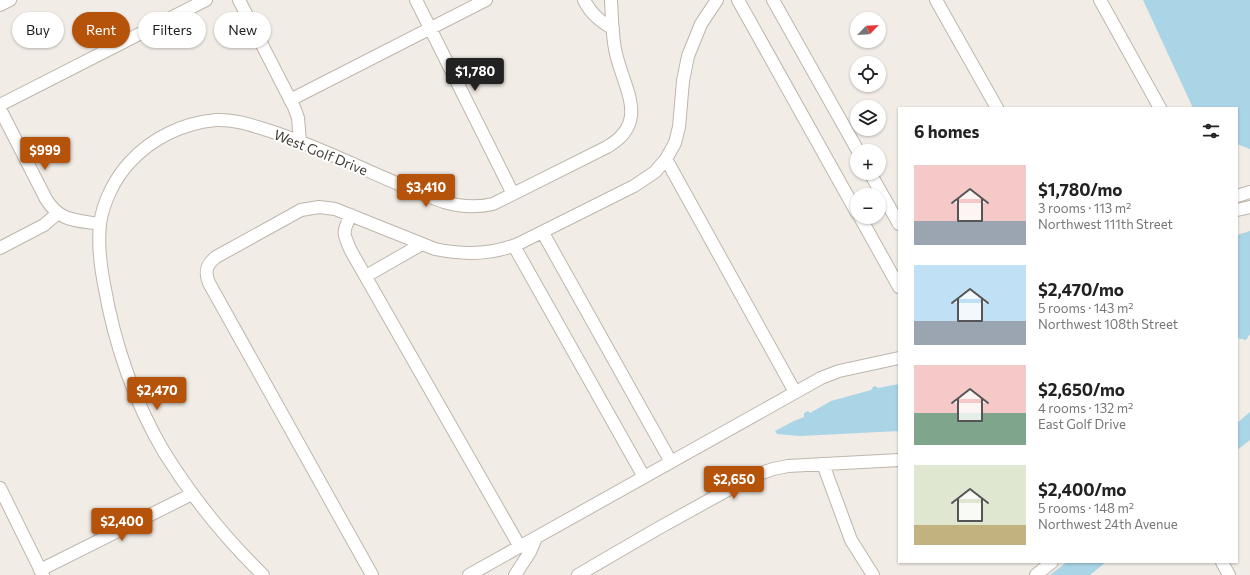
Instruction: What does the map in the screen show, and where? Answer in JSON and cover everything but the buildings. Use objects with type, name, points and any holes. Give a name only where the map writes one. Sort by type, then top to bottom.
[{"type":"street","points":[[0,5],[10,0]]},
{"type":"street","points":[[0,105],[206,0]]},
{"type":"street","points":[[239,0],[298,118],[300,141]]},
{"type":"street","points":[[416,0],[513,194]]},
{"type":"street","points":[[290,100],[486,0]]},
{"type":"street","points":[[584,0],[597,19],[613,29]]},
{"type":"street","name":"West Golf Drive","points":[[263,575],[227,537],[192,494],[159,443],[141,407],[124,364],[113,327],[103,279],[99,242],[103,209],[112,190],[127,166],[156,140],[183,127],[204,122],[228,120],[252,125],[300,141],[427,195],[453,204],[469,207],[485,206],[499,201],[607,147],[617,141],[625,133],[630,121],[631,104],[618,62],[613,29],[611,0]]},
{"type":"street","points":[[372,575],[209,283],[206,272],[209,263],[216,257],[287,217],[301,210],[313,208],[327,208],[350,215],[422,244],[443,250],[472,253],[490,252],[514,246],[543,233],[642,182],[655,172],[666,159],[675,143],[679,127],[683,81],[688,56],[701,24],[717,0]]},
{"type":"street","points":[[738,0],[850,200]]},
{"type":"street","points":[[773,0],[854,144]]},
{"type":"street","points":[[936,0],[995,107]]},
{"type":"street","points":[[1100,0],[1159,107]]},
{"type":"street","points":[[0,109],[46,199],[58,213],[71,219],[100,224]]},
{"type":"street","points":[[666,159],[795,392]]},
{"type":"street","points":[[874,180],[898,222]]},
{"type":"street","points":[[1238,190],[1247,187],[1250,188]]},
{"type":"street","points":[[1238,196],[1250,192]]},
{"type":"street","points":[[1238,210],[1250,207]]},
{"type":"street","points":[[0,248],[44,225],[58,213]]},
{"type":"street","points":[[350,215],[344,228],[345,236],[351,251],[520,547]]},
{"type":"street","points":[[864,224],[898,286]]},
{"type":"street","points":[[543,233],[671,462]]},
{"type":"street","points":[[366,276],[422,244]]},
{"type":"street","points":[[514,246],[644,477]]},
{"type":"street","points":[[469,575],[821,378],[839,371],[898,358]]},
{"type":"street","points":[[578,575],[657,529],[751,477],[765,471],[780,467],[898,460]]},
{"type":"street","points":[[823,464],[851,540],[873,575]]},
{"type":"street","points":[[0,488],[42,572],[192,494]]},
{"type":"street","points":[[515,575],[530,552],[536,538]]},
{"type":"street","points":[[1036,575],[1051,563]]},
{"type":"street","points":[[1222,563],[1228,575]]},
{"type":"water","points":[[1143,0],[1250,0],[1250,149],[1238,144],[1238,107],[1193,107]]},
{"type":"water","points":[[1250,231],[1250,334],[1246,340],[1238,338],[1238,235]]},
{"type":"water","points":[[898,384],[898,431],[800,436],[777,434],[775,431],[804,417],[804,413],[808,411],[810,413],[831,401],[871,390],[875,386],[878,388]]},
{"type":"water","points":[[1250,412],[1250,440],[1238,449],[1238,422]]},
{"type":"water","points":[[1066,563],[1105,563],[1090,575],[1050,575]]}]
